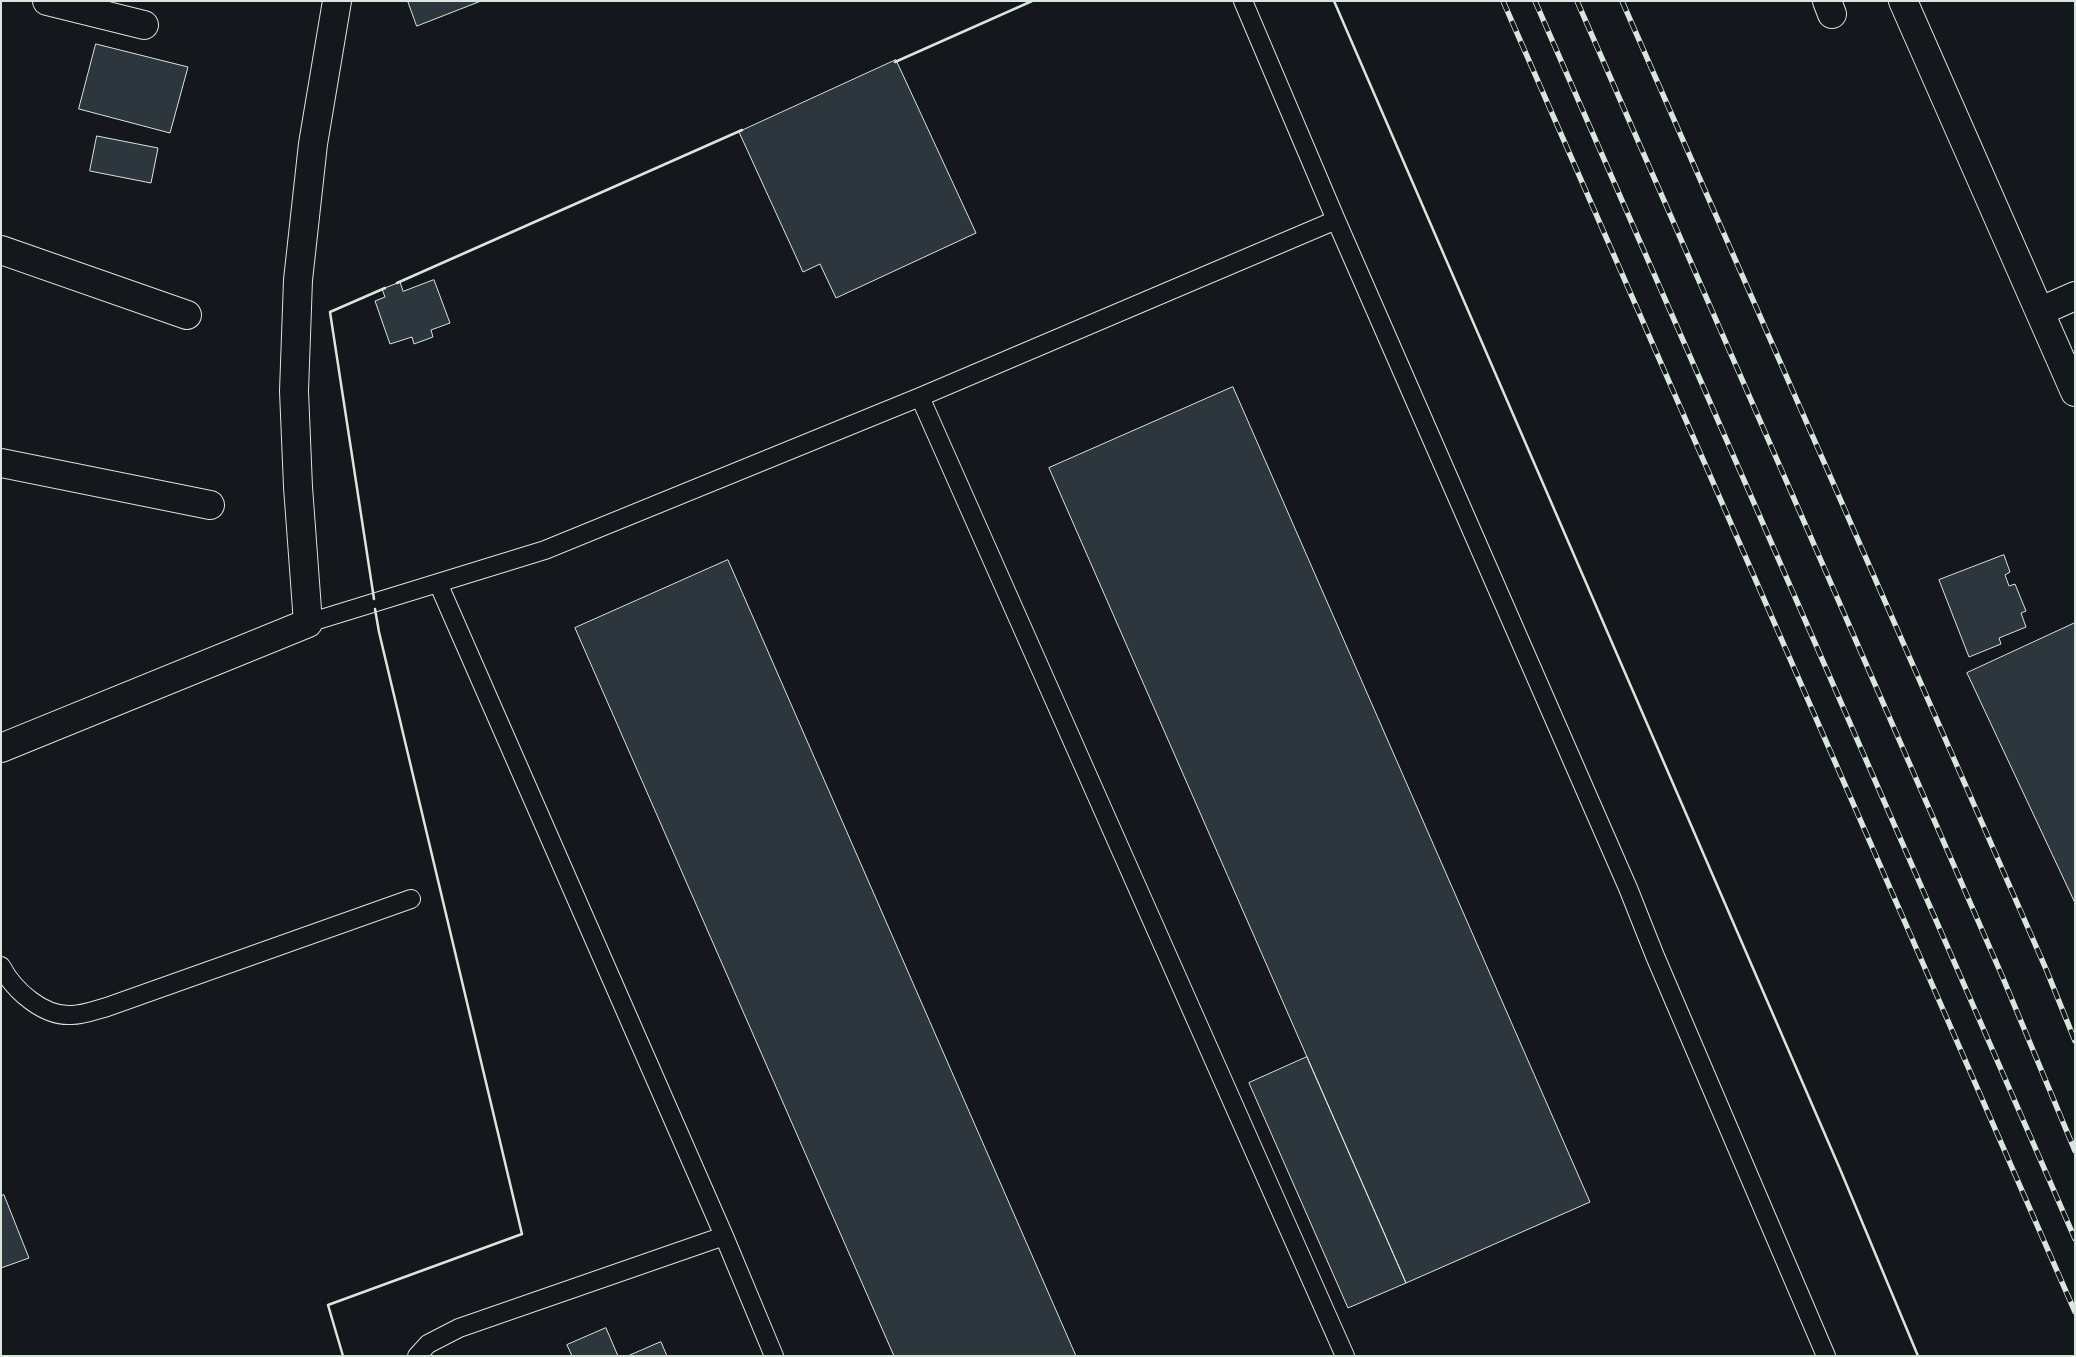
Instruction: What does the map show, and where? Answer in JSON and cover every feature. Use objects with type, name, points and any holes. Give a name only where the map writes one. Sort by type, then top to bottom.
[{"type":"street","points":[[47,1],[144,25]]},
{"type":"street","points":[[1,748],[308,623],[298,488],[294,392],[298,280],[313,144],[337,1]]},
{"type":"street","points":[[1904,1],[2075,392]]},
{"type":"street","points":[[1,250],[187,315]]},
{"type":"street","points":[[2041,311],[2075,296]]},
{"type":"street","points":[[1,462],[210,505]]},
{"type":"lane","points":[[1243,1],[1336,220],[1628,888],[1655,956],[1826,1356]]},
{"type":"lane","points":[[308,623],[544,550],[920,397],[1336,220]]},
{"type":"lane","points":[[920,397],[1345,1356]]},
{"type":"lane","points":[[438,583],[724,1236],[774,1356]]},
{"type":"lane","points":[[1,966],[28,998],[47,1012],[72,1015],[107,1007],[411,899]]},
{"type":"lane","points":[[417,1356],[428,1344],[459,1328],[724,1236]]},
{"type":"building","points":[[408,1],[481,1],[417,26]]},
{"type":"building","points":[[96,44],[188,67],[170,133],[79,109]]},
{"type":"building","points":[[896,60],[976,233],[836,298],[820,264],[803,272],[739,132]]},
{"type":"building","points":[[97,136],[158,148],[151,183],[90,171]]},
{"type":"building","points":[[434,280],[450,323],[431,330],[433,337],[414,344],[412,337],[390,344],[375,301],[385,297],[382,289],[400,282],[403,291]]},
{"type":"building","points":[[1233,387],[1590,1202],[1406,1283],[1049,468]]},
{"type":"building","points":[[2004,555],[2010,572],[2005,575],[2009,586],[2015,584],[2026,611],[2021,613],[2026,627],[1999,638],[2001,644],[1969,657],[1939,580]]},
{"type":"building","points":[[728,560],[1076,1356],[894,1356],[575,628]]},
{"type":"building","points":[[2075,623],[2075,903],[1967,673]]},
{"type":"building","points":[[1307,1057],[1406,1283],[1348,1308],[1249,1083]]},
{"type":"building","points":[[4,1195],[29,1258],[1,1268],[1,1196]]},
{"type":"building","points":[[606,1328],[618,1356],[572,1356],[567,1345]]},
{"type":"building","points":[[661,1342],[667,1356],[628,1356]]},
{"type":"railway","points":[[1503,1],[2075,1312]]},
{"type":"railway","points":[[1535,1],[2075,1239]]},
{"type":"railway","points":[[1577,1],[2003,978],[2075,1151]]},
{"type":"railway","points":[[1622,1],[2046,969],[2075,1041]]},
{"type":"wall","points":[[895,62],[1032,1]]},
{"type":"wall","points":[[1334,1],[1840,1169],[1918,1356]]},
{"type":"wall","points":[[397,283],[742,130]]},
{"type":"wall","points":[[374,599],[330,312],[385,288]]},
{"type":"wall","points":[[343,1356],[328,1305],[522,1234],[375,609]]}]
